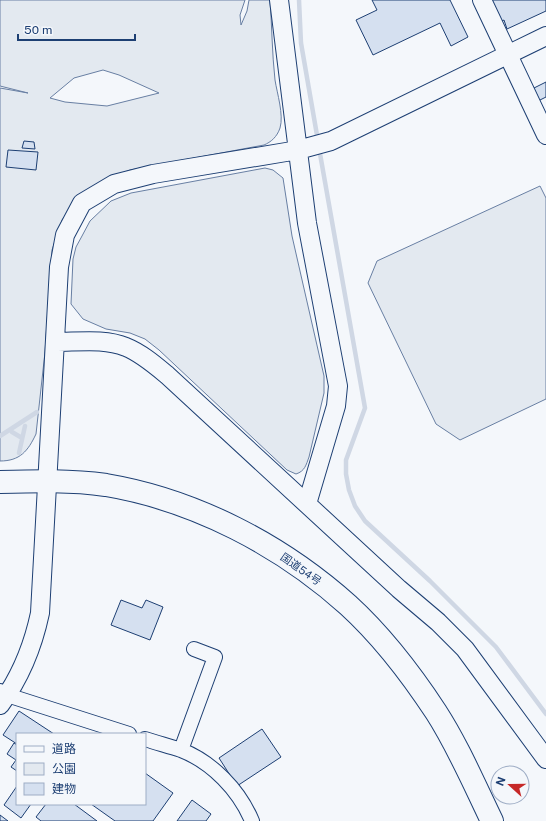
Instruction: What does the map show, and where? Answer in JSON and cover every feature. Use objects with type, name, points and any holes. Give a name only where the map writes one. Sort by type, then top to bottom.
[{"type":"highway","name":"国道54号","points":[[0,482],[48,480],[105,485],[158,497],[188,507],[240,531],[269,547],[326,586],[349,606],[380,638],[413,678],[437,713],[460,754],[492,821]]},
{"type":"street","points":[[279,0],[307,223],[338,386],[336,406],[307,504]]},
{"type":"street","points":[[482,0],[546,135]]},
{"type":"street","points":[[126,733],[2,697],[22,668],[36,630],[40,613],[59,267],[64,235],[82,203],[114,184],[153,174],[298,150],[331,141],[546,36]]},
{"type":"street","points":[[56,342],[96,342],[126,347],[141,355],[167,375],[399,589],[438,622],[465,649],[546,759]]},
{"type":"street","points":[[181,750],[215,657],[194,649]]},
{"type":"street","points":[[146,739],[181,750],[207,764],[219,774],[242,801],[249,820]]},
{"type":"green space","points":[[0,0],[245,0],[240,15],[241,25],[247,11],[249,0],[270,0],[274,70],[281,117],[280,128],[277,134],[271,141],[264,145],[130,170],[107,179],[75,202],[62,220],[52,250],[45,352],[36,434],[30,445],[22,454],[7,461],[0,461],[0,88],[28,93],[0,86]],"holes":[[[103,70],[119,75],[159,93],[107,106],[65,102],[50,98],[74,78]]]},
{"type":"green space","points":[[265,168],[273,170],[283,178],[292,236],[324,376],[324,393],[309,457],[303,469],[296,474],[287,470],[159,350],[145,339],[130,333],[106,329],[83,319],[71,304],[73,259],[76,247],[90,221],[111,201],[131,193]]},
{"type":"green space","points":[[540,186],[546,198],[546,399],[460,440],[436,424],[368,283],[377,261]]},
{"type":"building","points":[[372,0],[450,0],[468,37],[451,46],[440,23],[373,55],[356,20],[377,10]]},
{"type":"building","points":[[487,0],[546,0],[546,11],[507,29],[504,20],[498,23]]},
{"type":"building","points":[[546,82],[546,97],[538,101],[532,89]]},
{"type":"building","points":[[24,141],[34,142],[35,149],[22,148]]},
{"type":"building","points":[[8,150],[38,152],[36,170],[6,167]]},
{"type":"building","points":[[121,600],[142,608],[146,600],[163,607],[150,640],[111,625]]},
{"type":"building","points":[[19,711],[52,733],[16,733],[16,743],[3,735]]},
{"type":"building","points":[[262,729],[281,757],[237,786],[219,758]]},
{"type":"building","points":[[14,743],[16,744],[16,760],[7,754]]},
{"type":"building","points":[[16,760],[16,770],[11,767]]},
{"type":"building","points":[[146,774],[173,793],[153,821],[115,821],[92,805],[146,805]]},
{"type":"building","points":[[16,787],[16,805],[30,805],[21,818],[4,805]]},
{"type":"building","points":[[192,800],[211,814],[206,821],[177,821]]},
{"type":"building","points":[[45,805],[75,805],[97,821],[41,821],[36,817]]},
{"type":"building","points":[[0,815],[8,821],[0,821]]},
{"type":"waterway","points":[[299,0],[301,43],[318,141]]},
{"type":"waterway","points":[[319,148],[365,408],[346,460],[346,474],[349,490],[355,506],[365,521],[430,581],[496,647],[546,714]]},
{"type":"waterway","points":[[0,436],[37,412]]},
{"type":"waterway","points":[[19,453],[25,426]]},
{"type":"waterway","points":[[12,432],[22,438]]}]
